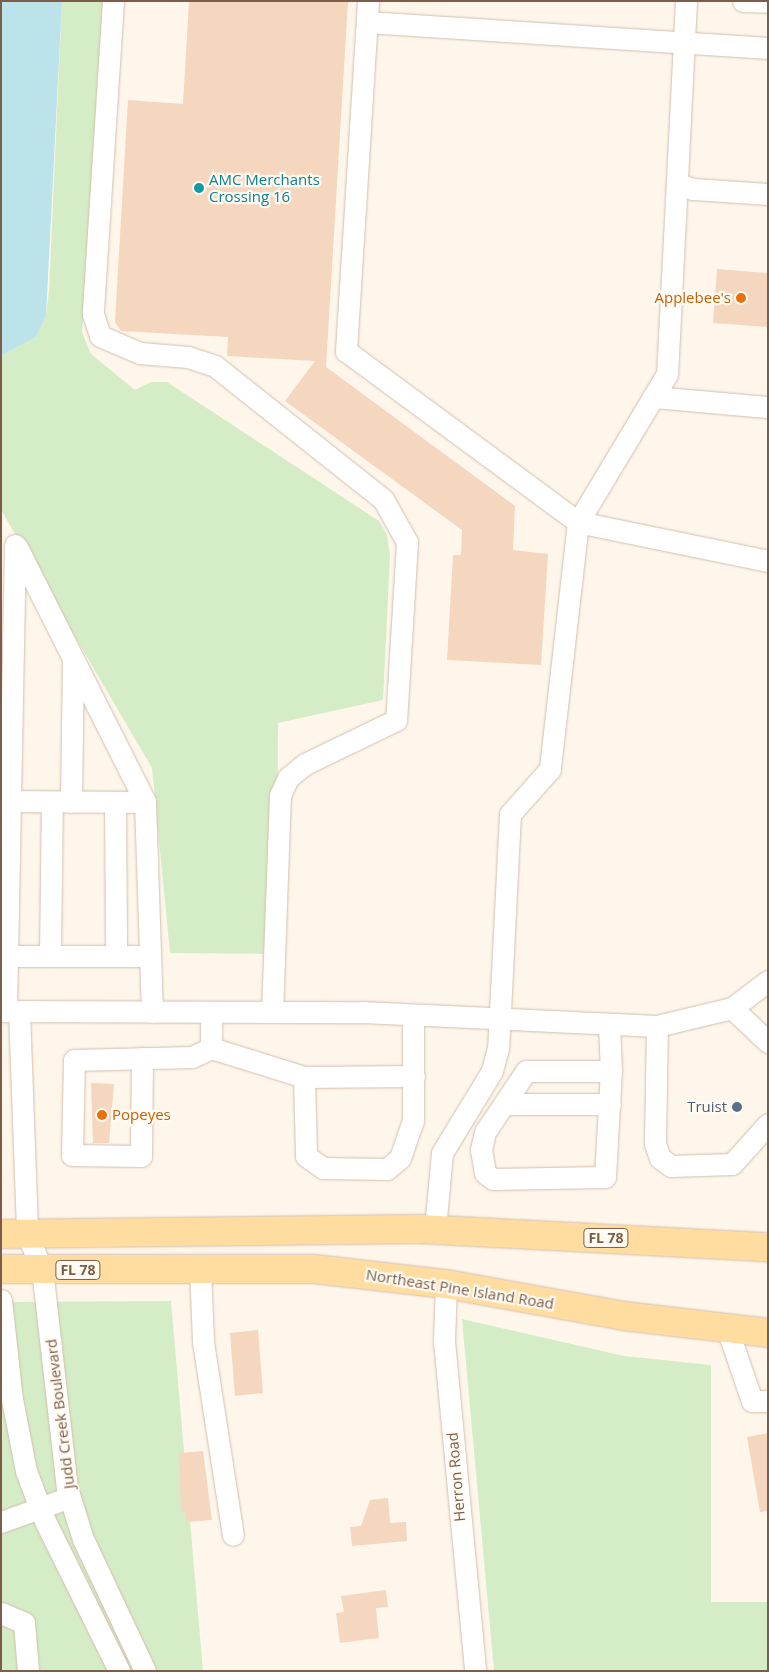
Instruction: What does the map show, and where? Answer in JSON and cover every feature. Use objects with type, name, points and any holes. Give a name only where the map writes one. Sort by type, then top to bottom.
[{"type":"main road","name":"FL 78","points":[[14,1234],[435,1229],[768,1247]]},
{"type":"main road","name":"Northeast Pine Island Road","points":[[1,1269],[314,1269],[446,1284],[728,1331],[768,1333]]},
{"type":"street","points":[[113,1],[93,314],[100,336],[140,353],[188,357],[215,366],[383,499],[407,542],[396,720],[305,764],[288,778],[280,795],[272,1012]]},
{"type":"street","points":[[435,1229],[442,1153],[492,1071],[499,1020],[510,814],[550,769],[578,522],[667,374],[679,184],[686,1]]},
{"type":"street","points":[[743,1],[768,2]]},
{"type":"street","points":[[768,48],[683,45],[368,12],[346,351],[578,522],[768,561]]},
{"type":"street","points":[[679,184],[693,189],[768,194]]},
{"type":"street","points":[[652,397],[768,407]]},
{"type":"street","points":[[8,545],[73,658],[145,802],[152,1012]]},
{"type":"street","points":[[8,545],[4,956],[9,1011],[14,1234]]},
{"type":"street","points":[[50,956],[73,658]]},
{"type":"street","points":[[7,801],[145,802]]},
{"type":"street","points":[[115,802],[116,956]]},
{"type":"street","points":[[4,956],[150,956]]},
{"type":"street","points":[[9,1011],[272,1012],[413,1015],[657,1026],[732,1008],[768,981]]},
{"type":"street","points":[[732,1008],[768,1042]]},
{"type":"street","points":[[211,1012],[211,1048]]},
{"type":"street","points":[[304,1077],[306,1156],[322,1168],[387,1169],[400,1158],[413,1121],[413,1015]]},
{"type":"street","points":[[609,1025],[611,1071],[605,1177],[493,1179],[485,1174],[481,1150],[485,1132],[526,1071],[611,1071]]},
{"type":"street","points":[[657,1026],[655,1144],[660,1158],[671,1166],[732,1164],[768,1124]]},
{"type":"street","points":[[142,1058],[141,1156],[72,1155],[74,1060],[142,1058],[192,1057],[211,1048],[304,1077],[414,1076]]},
{"type":"street","points":[[504,1104],[610,1104]]},
{"type":"street","name":"Judd Creek Boulevard","points":[[14,1234],[42,1269],[70,1497],[83,1539],[145,1671]]},
{"type":"street","points":[[200,1269],[203,1342],[233,1535]]},
{"type":"street","name":"Herron Road","points":[[446,1284],[444,1341],[475,1671]]},
{"type":"street","points":[[1,1300],[7,1400],[26,1471],[38,1505],[119,1671]]},
{"type":"street","points":[[728,1331],[752,1401],[768,1401]]},
{"type":"street","points":[[1,1522],[38,1505],[70,1497]]},
{"type":"street","points":[[1,1614],[24,1623],[28,1671]]},
{"type":"green space","points":[[62,1],[108,1],[82,332],[91,354],[135,390],[151,382],[167,382],[379,521],[387,535],[390,556],[383,700],[278,723],[277,954],[170,953],[152,768],[1,510],[1,356],[36,337],[46,316],[49,291]]},
{"type":"green space","points":[[171,1301],[203,1671],[1,1671],[1,1302]]},
{"type":"green space","points":[[462,1319],[624,1356],[711,1365],[711,1602],[768,1602],[768,1671],[494,1671]]},
{"type":"water","points":[[1,1],[62,1],[46,316],[36,337],[1,356]]},
{"type":"building","points":[[189,1],[348,1],[326,367],[515,506],[513,550],[548,554],[541,665],[447,660],[453,555],[461,555],[462,530],[285,401],[315,361],[227,356],[228,337],[121,331],[115,322],[128,100],[183,104]]},
{"type":"building","name":"Applebee's","points":[[717,269],[768,273],[768,327],[713,323]]},
{"type":"building","name":"Popeyes","points":[[91,1083],[114,1084],[109,1143],[93,1143]]},
{"type":"building","points":[[258,1330],[263,1393],[235,1396],[230,1333]]},
{"type":"building","points":[[768,1433],[768,1511],[760,1512],[747,1437]]},
{"type":"building","points":[[203,1451],[212,1520],[186,1522],[185,1512],[181,1513],[179,1453]]},
{"type":"building","points":[[388,1498],[390,1523],[406,1522],[407,1541],[352,1546],[350,1527],[361,1526],[370,1500]]},
{"type":"building","points":[[386,1590],[388,1607],[376,1608],[379,1638],[340,1643],[336,1613],[344,1612],[341,1596]]},
{"type":"place","name":"AMC Merchants Crossing 16","points":[[199,188]]},
{"type":"place","name":"Applebee's","points":[[741,298]]},
{"type":"place","name":"Truist","points":[[737,1107]]},
{"type":"place","name":"Popeyes","points":[[102,1115]]}]
